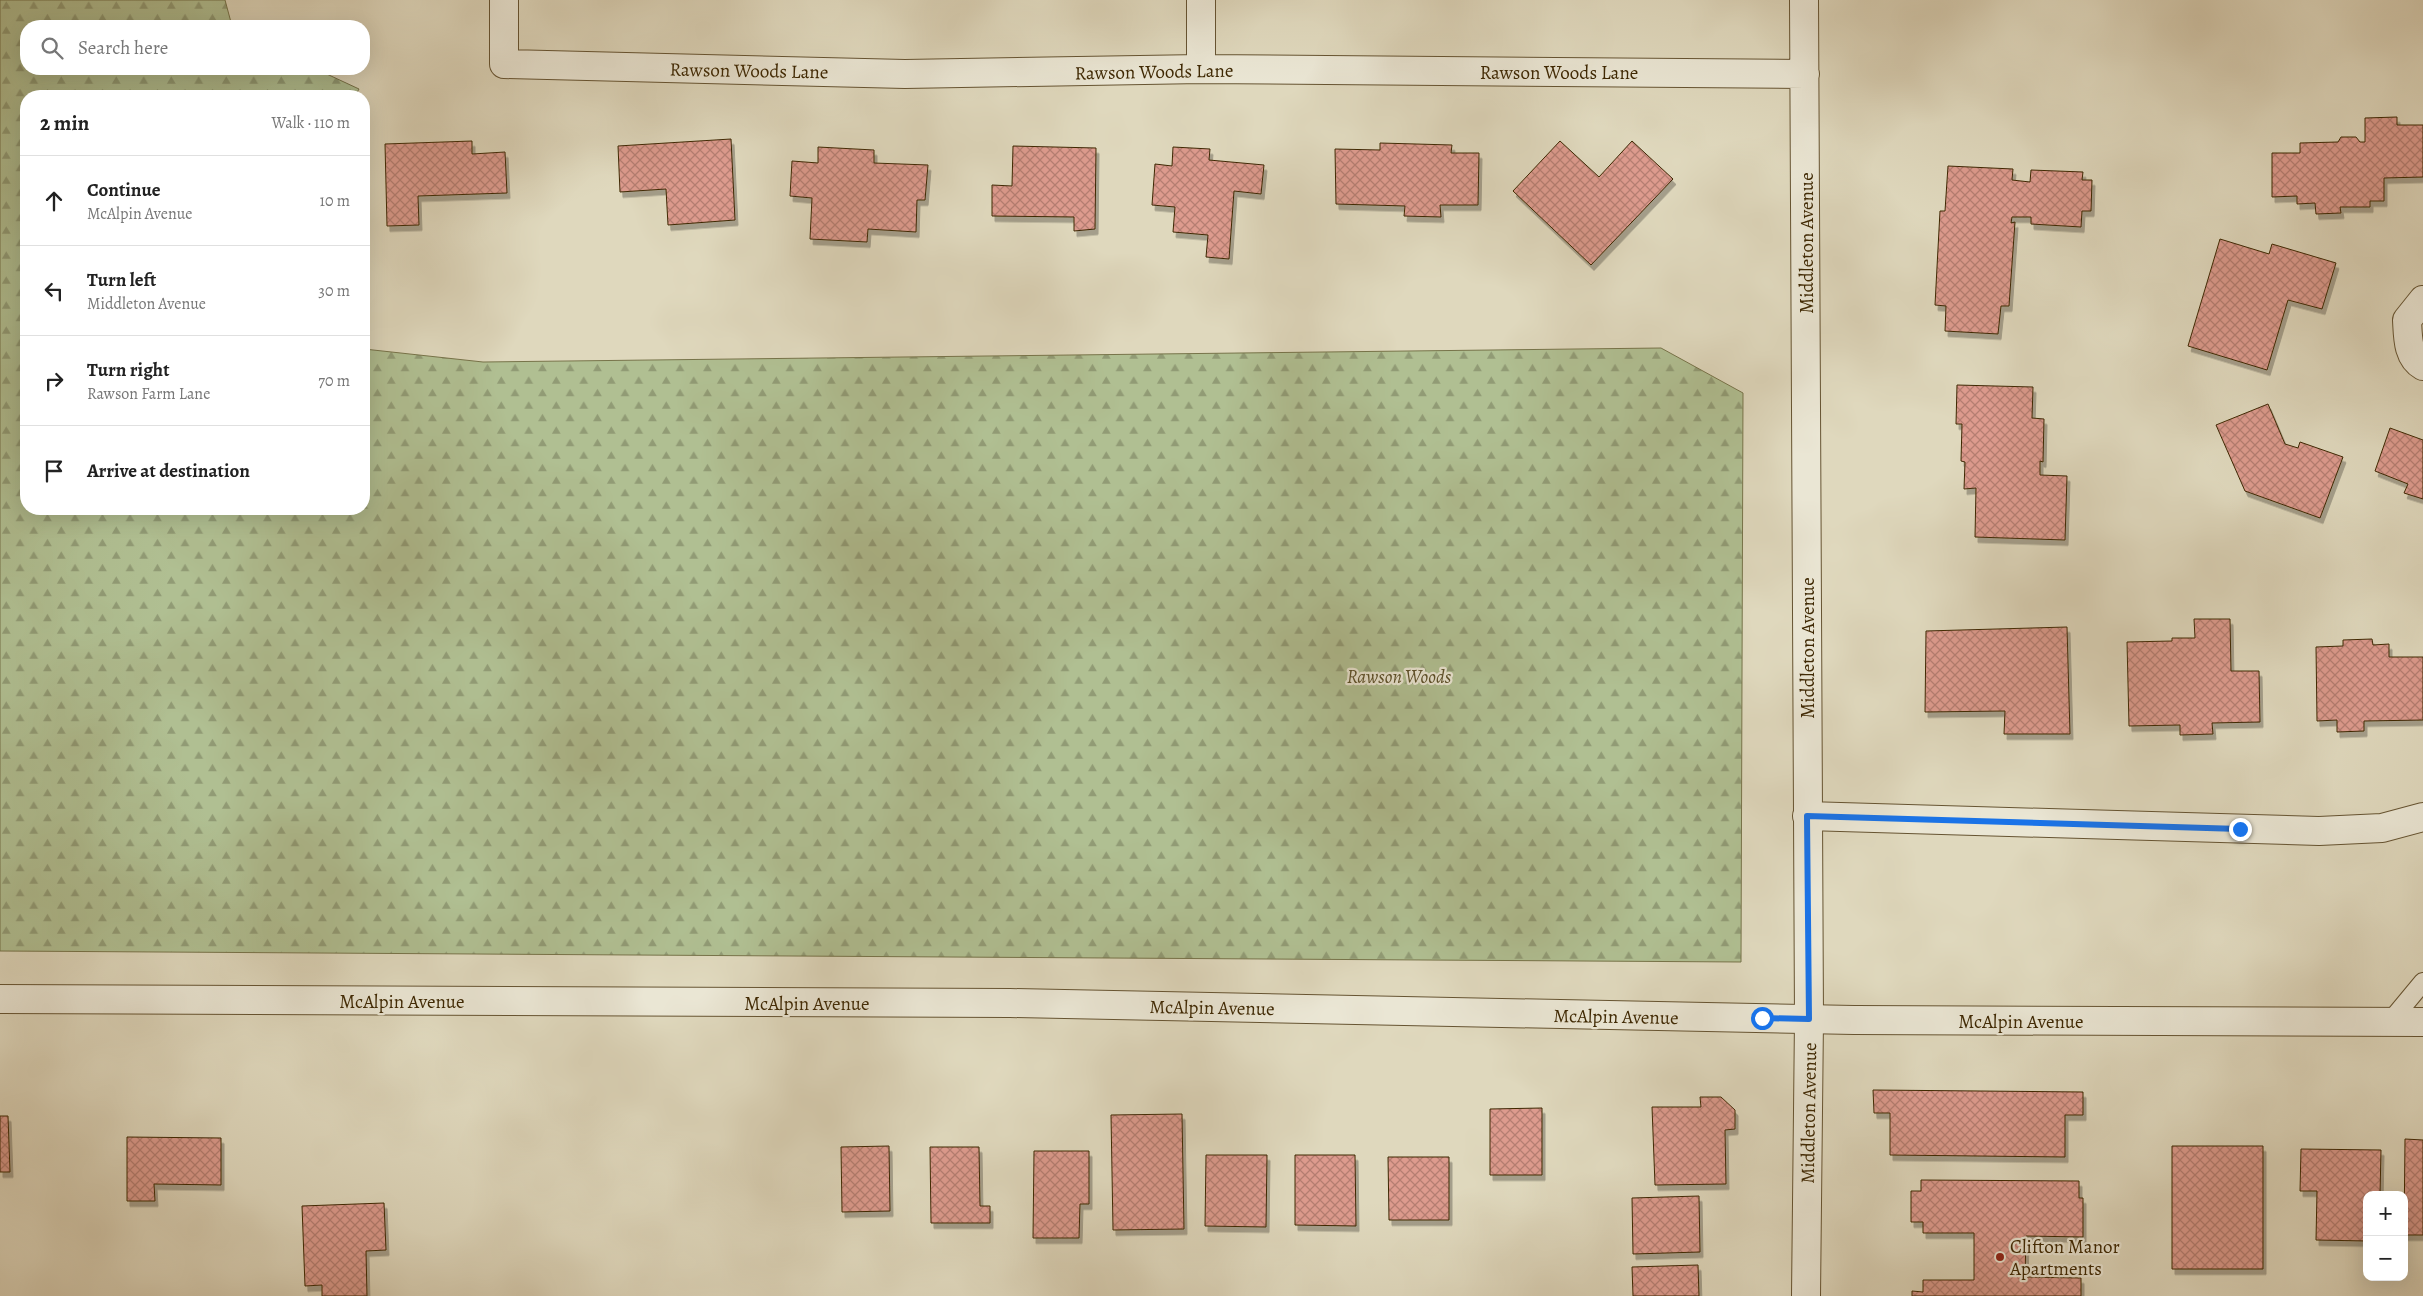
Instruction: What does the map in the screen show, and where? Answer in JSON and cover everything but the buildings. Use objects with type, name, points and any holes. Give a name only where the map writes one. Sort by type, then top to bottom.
[{"type":"street","name":"Rawson Woods Lane","points":[[504,0],[504,64],[905,74],[1201,69],[1805,74]]},
{"type":"street","points":[[1200,0],[1201,69]]},
{"type":"street","name":"Middleton Avenue","points":[[1804,0],[1809,1019],[1806,1296]]},
{"type":"street","points":[[2423,300],[2407,320],[2408,345],[2418,363],[2423,366]]},
{"type":"street","points":[[1807,816],[2319,831],[2382,828],[2423,818]]},
{"type":"street","name":"McAlpin Avenue","points":[[0,999],[1000,1003],[1809,1019],[2423,1022]]},
{"type":"lane","points":[[2389,1023],[2423,982]]},
{"type":"green space","name":"Rawson Woods","points":[[0,0],[225,0],[230,20],[20,20],[20,75],[329,75],[359,89],[20,90],[20,515],[370,515],[370,350],[483,362],[1661,348],[1743,393],[1741,962],[0,951]]},
{"type":"place","name":"Clifton Manor Apartments","points":[[2000,1257]]},
{"type":"route","points":[[1762,1018],[1809,1019],[1807,816],[2240,829]]}]
